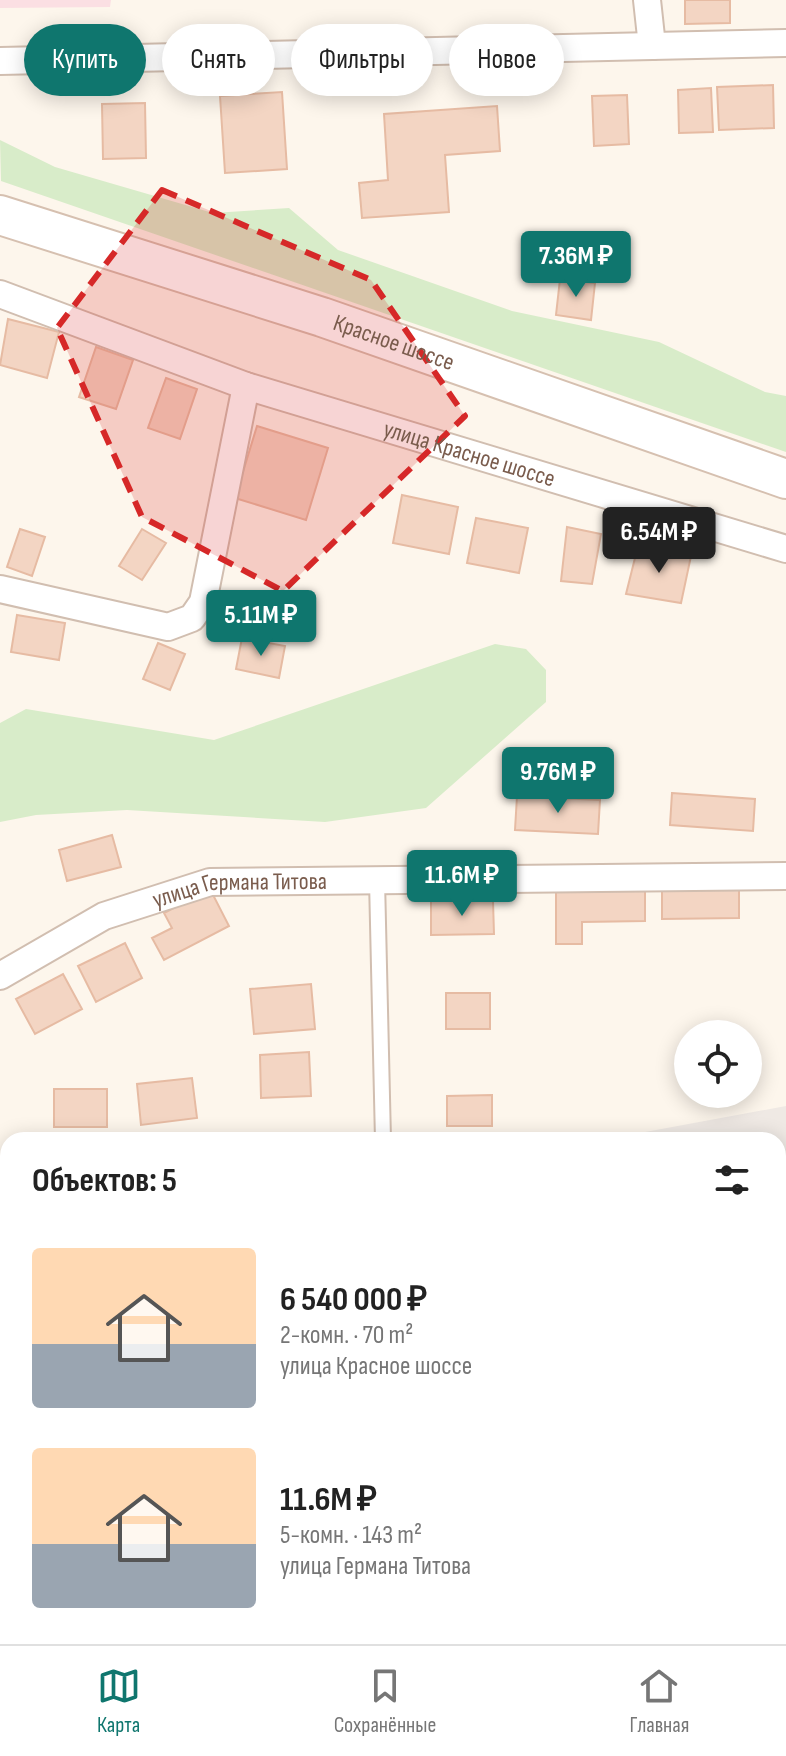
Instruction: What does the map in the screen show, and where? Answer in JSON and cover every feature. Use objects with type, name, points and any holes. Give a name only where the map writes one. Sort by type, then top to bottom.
[{"type":"main road","name":"Красное шоссе","points":[[0,215],[322,317],[786,479]]},
{"type":"street","points":[[647,0],[652,46]]},
{"type":"street","points":[[0,61],[786,43]]},
{"type":"street","name":"улица Красное шоссе","points":[[0,294],[246,386],[786,549]]},
{"type":"street","points":[[0,589],[168,627],[192,618],[203,602],[246,386]]},
{"type":"street","name":"улица Германа Титова","points":[[0,976],[104,916],[210,882],[786,876]]},
{"type":"lane","points":[[377,880],[383,1132]]},
{"type":"highlighted area","points":[[162,190],[371,280],[465,416],[283,591],[142,517],[57,328]]},
{"type":"shaded area","points":[[0,0],[111,0],[110,7],[0,8]]},
{"type":"shaded area","points":[[786,1106],[786,1132],[645,1132]]},
{"type":"green space","points":[[0,140],[55,167],[213,213],[289,208],[338,250],[512,311],[659,342],[765,392],[786,396],[786,452],[1,181]]},
{"type":"green space","points":[[495,644],[526,649],[546,670],[546,702],[426,808],[325,822],[127,810],[36,815],[0,822],[0,723],[26,709],[214,740]]},
{"type":"building","points":[[685,0],[730,0],[730,23],[685,24]]},
{"type":"building","points":[[773,85],[774,128],[719,130],[717,87]]},
{"type":"building","points":[[711,88],[713,132],[679,133],[678,90]]},
{"type":"building","points":[[275,92],[282,92],[287,169],[225,173],[220,96],[275,96]]},
{"type":"building","points":[[627,95],[629,144],[594,146],[592,96]]},
{"type":"building","points":[[145,103],[146,158],[103,159],[102,104]]},
{"type":"building","points":[[497,106],[500,151],[445,155],[449,212],[362,218],[359,183],[388,180],[384,114]]},
{"type":"building","points":[[560,279],[595,283],[591,320],[556,315]]},
{"type":"building","points":[[8,319],[59,332],[47,378],[0,365]]},
{"type":"building","points":[[96,347],[133,360],[116,409],[79,397]]},
{"type":"building","points":[[166,378],[197,389],[180,439],[148,428]]},
{"type":"building","points":[[257,426],[328,448],[306,520],[235,498]]},
{"type":"building","points":[[402,495],[458,507],[449,554],[393,543]]},
{"type":"building","points":[[476,518],[528,528],[519,573],[467,563]]},
{"type":"building","points":[[567,527],[601,534],[592,584],[561,581]]},
{"type":"building","points":[[20,529],[45,537],[32,576],[7,567]]},
{"type":"building","points":[[142,529],[166,543],[142,580],[119,566]]},
{"type":"building","points":[[638,546],[691,556],[681,603],[626,594]]},
{"type":"building","points":[[17,615],[65,623],[59,660],[11,652]]},
{"type":"building","points":[[242,638],[285,646],[279,678],[236,669]]},
{"type":"building","points":[[158,643],[185,654],[170,690],[143,679]]},
{"type":"building","points":[[672,793],[755,799],[753,831],[670,825]]},
{"type":"building","points":[[517,796],[600,800],[598,834],[515,830]]},
{"type":"building","points":[[112,835],[121,867],[67,881],[59,850]]},
{"type":"building","points":[[645,888],[645,921],[582,922],[582,944],[556,944],[556,889]]},
{"type":"building","points":[[210,889],[229,926],[164,960],[152,938],[172,928],[164,913]]},
{"type":"building","points":[[662,890],[739,890],[739,918],[662,919]]},
{"type":"building","points":[[431,901],[493,901],[494,934],[431,935]]},
{"type":"building","points":[[125,943],[142,978],[96,1002],[78,966]]},
{"type":"building","points":[[63,974],[82,1009],[35,1034],[16,999]]},
{"type":"building","points":[[311,984],[315,1029],[254,1034],[250,989]]},
{"type":"building","points":[[446,993],[490,993],[490,1029],[446,1029]]},
{"type":"building","points":[[309,1052],[311,1096],[261,1098],[260,1055]]},
{"type":"building","points":[[192,1078],[197,1118],[141,1125],[137,1084]]},
{"type":"building","points":[[54,1089],[107,1089],[107,1127],[54,1127]]},
{"type":"building","points":[[492,1095],[492,1126],[447,1126],[447,1096]]}]
